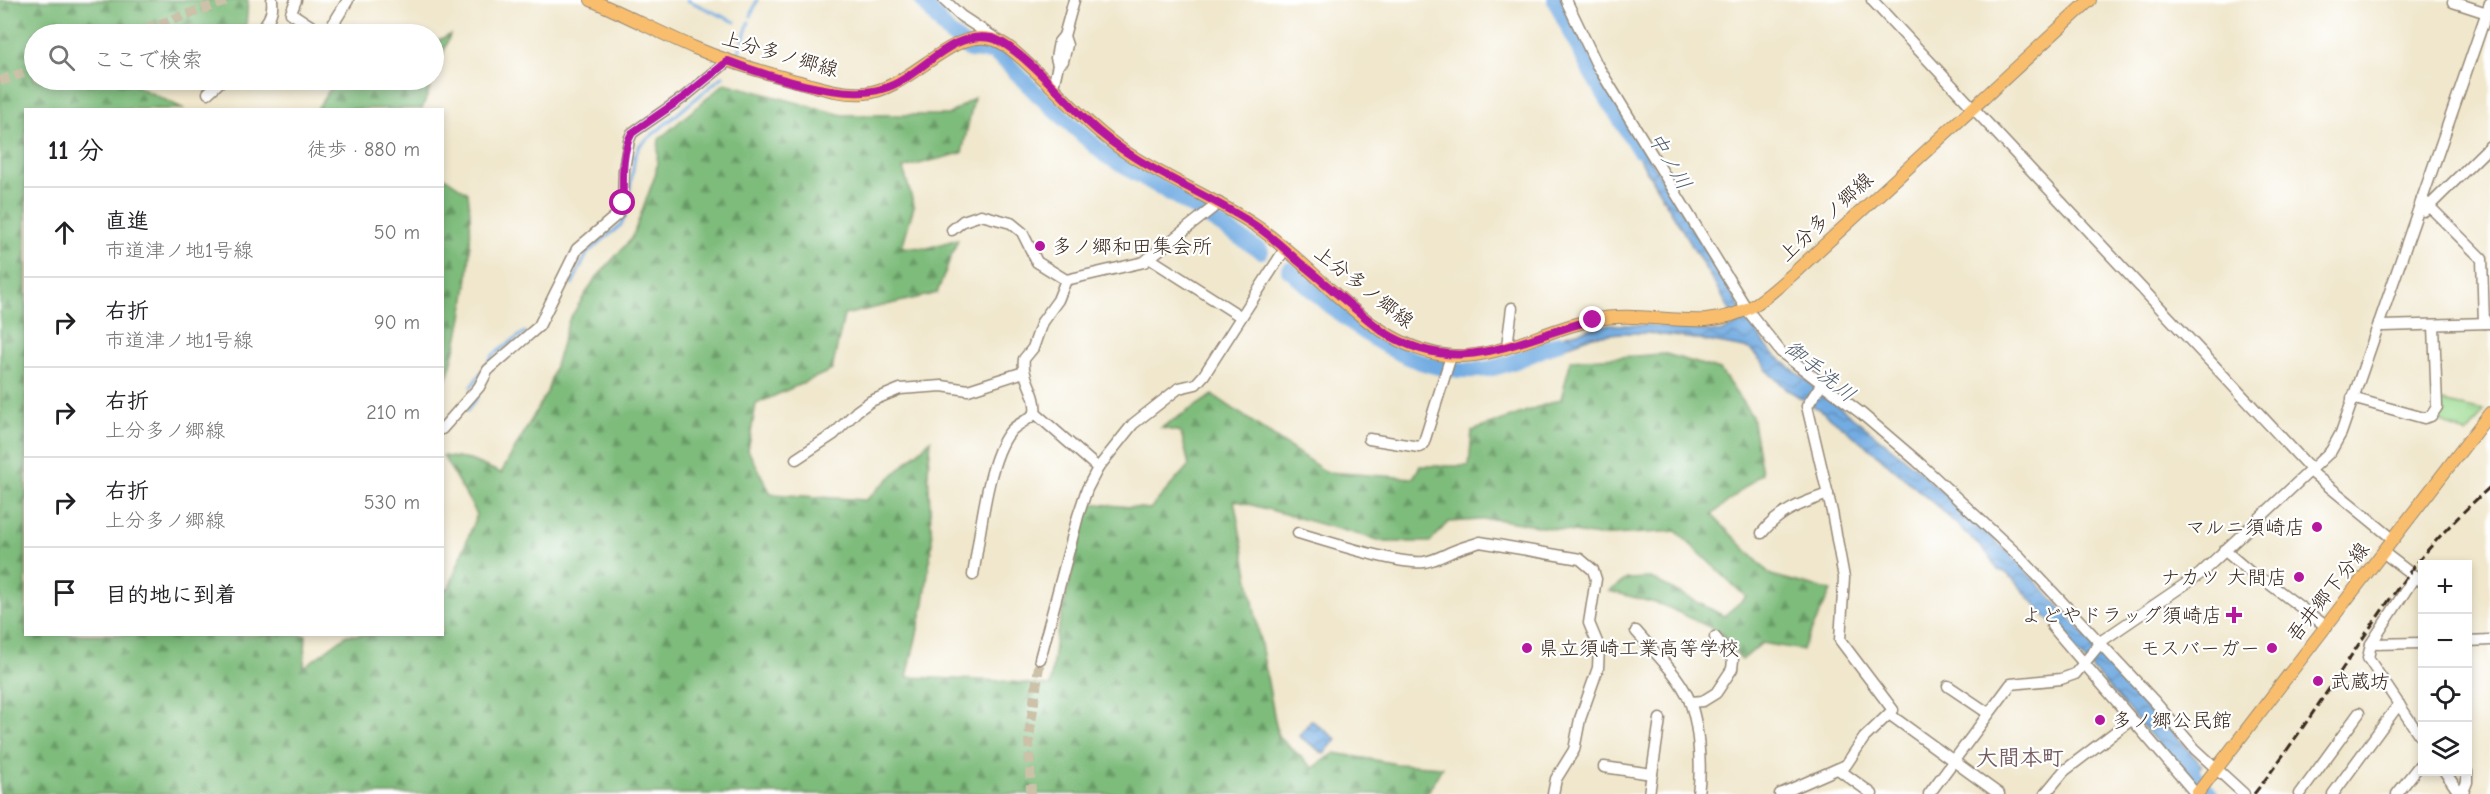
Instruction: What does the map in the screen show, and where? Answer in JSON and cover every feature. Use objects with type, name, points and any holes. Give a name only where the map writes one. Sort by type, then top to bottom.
[{"type":"main road","name":"上分多ノ郷線","points":[[591,0],[728,61],[816,87],[863,93],[891,87],[960,42],[980,38],[997,40],[1021,58],[1094,128],[1118,147],[1215,206],[1258,227],[1382,331],[1413,348],[1450,360],[1603,318],[1623,316],[1688,321],[1729,316],[1745,311],[1794,273],[2091,0]]},
{"type":"main road","name":"吾井郷下分線","points":[[2197,793],[2490,413]]},
{"type":"street","points":[[266,24],[273,7],[272,0]]},
{"type":"street","points":[[296,0],[291,13],[309,24]]},
{"type":"street","points":[[332,24],[348,0]]},
{"type":"street","points":[[944,0],[961,16],[997,40]]},
{"type":"street","points":[[1053,87],[1067,45],[1064,36],[1074,0]]},
{"type":"street","points":[[1566,0],[1597,65],[1745,311],[1762,331],[1781,352],[1820,386],[1917,461],[2020,557],[2214,771],[2244,794]]},
{"type":"street","points":[[1872,0],[1967,104],[1974,107],[2308,465],[2310,471],[2394,539]]},
{"type":"street","points":[[2453,2],[2488,14]]},
{"type":"street","points":[[1929,794],[2011,684],[2069,677],[2098,645],[2200,574],[2336,444],[2415,220],[2426,202],[2490,3]]},
{"type":"street","points":[[444,427],[478,387],[488,370],[539,326],[577,249],[618,214],[623,203],[624,169],[632,133],[684,97],[728,61]]},
{"type":"street","points":[[208,93],[211,90]]},
{"type":"street","points":[[2426,202],[2490,146]]},
{"type":"street","points":[[2379,323],[2383,326],[2434,326],[2487,323],[2486,255],[2426,202]]},
{"type":"street","points":[[952,230],[963,221],[981,215],[1011,224],[1022,232],[1037,262],[1066,280],[1140,264],[1215,206]]},
{"type":"street","points":[[1040,659],[1078,516],[1087,489],[1098,468],[1133,424],[1179,388],[1199,381],[1285,249]]},
{"type":"street","points":[[1149,258],[1240,316]]},
{"type":"street","points":[[973,575],[990,483],[999,452],[1010,432],[1035,413],[1036,402],[1024,372],[1024,360],[1033,348],[1042,322],[1058,300],[1066,280]]},
{"type":"street","points":[[1507,346],[1512,308]]},
{"type":"street","points":[[2352,398],[2424,418],[2432,416],[2437,407],[2434,326]]},
{"type":"street","points":[[1369,439],[1419,447],[1423,445],[1450,360]]},
{"type":"street","points":[[796,459],[834,434],[857,411],[871,401],[900,389],[942,386],[968,390],[1024,372]]},
{"type":"street","points":[[1780,794],[1838,769],[1852,759],[1864,738],[1893,710],[1840,640],[1844,578],[1828,494],[1807,406],[1820,386]]},
{"type":"street","points":[[1035,413],[1098,468]]},
{"type":"street","points":[[1762,533],[1777,516],[1828,494]]},
{"type":"street","points":[[1298,533],[1397,559],[1422,562],[1480,542],[1567,556],[1587,563],[1596,579],[1589,624],[1599,648],[1599,663],[1580,719],[1574,750],[1556,779],[1553,794]]},
{"type":"street","points":[[2224,550],[2257,578],[2267,582],[2327,627]]},
{"type":"street","points":[[2384,553],[2418,578]]},
{"type":"street","points":[[2418,580],[2371,644],[2368,658],[2418,733]]},
{"type":"street","points":[[2052,626],[2085,662],[2131,720],[2197,793]]},
{"type":"street","points":[[1636,630],[1677,680],[1690,702],[1700,767],[1698,794]]},
{"type":"street","points":[[1690,702],[1702,701],[1716,693],[1732,669],[1732,660],[1716,637]]},
{"type":"street","points":[[2472,641],[2490,640]]},
{"type":"street","points":[[2371,644],[2418,643]]},
{"type":"street","points":[[1948,686],[1988,713]]},
{"type":"street","points":[[2333,794],[2399,704]]},
{"type":"street","points":[[2300,794],[2359,713]]},
{"type":"street","points":[[1888,714],[1999,794]]},
{"type":"street","points":[[1649,794],[1660,719]]},
{"type":"street","points":[[2045,794],[2064,771],[2131,720]]},
{"type":"street","points":[[1604,766],[1652,774]]},
{"type":"street","points":[[2397,794],[2418,767]]},
{"type":"street","points":[[1838,769],[1872,794]]},
{"type":"street","points":[[2448,776],[2461,794],[2468,782],[2467,776]]},
{"type":"green space","points":[[0,0],[248,0],[246,24],[24,24],[24,90],[145,90],[182,108],[24,108],[24,636],[306,636],[304,667],[346,636],[444,636],[444,590],[449,588],[477,514],[444,456],[470,460],[501,473],[547,392],[569,320],[595,279],[632,238],[656,173],[659,139],[725,83],[842,115],[948,115],[974,98],[962,153],[903,168],[914,206],[902,247],[928,248],[958,239],[937,293],[844,315],[832,370],[756,404],[748,450],[771,494],[866,500],[931,440],[928,471],[932,543],[924,603],[907,677],[1001,681],[1050,686],[1056,638],[1089,503],[1150,509],[1189,465],[1181,432],[1161,428],[1213,395],[1326,472],[1413,478],[1420,466],[1469,466],[1472,431],[1561,399],[1571,360],[1666,354],[1720,370],[1752,416],[1762,473],[1712,515],[1771,575],[1831,591],[1802,650],[1762,643],[1742,660],[1720,632],[1663,605],[1609,591],[1627,579],[1651,578],[1724,616],[1746,597],[1676,531],[1598,536],[1495,519],[1449,522],[1430,542],[1385,542],[1234,500],[1278,736],[1313,768],[1335,753],[1397,764],[1442,767],[1427,794],[0,794]]},
{"type":"green space","points":[[450,35],[444,51],[444,38]]},
{"type":"green space","points":[[329,90],[429,90],[422,108],[318,108]]},
{"type":"green space","points":[[444,177],[468,193],[470,216],[466,292],[444,386]]},
{"type":"green space","points":[[2442,402],[2484,411],[2467,435],[2438,419]]},
{"type":"water","points":[[1632,129],[1750,324],[1771,352],[1914,466],[2015,559],[2151,706],[2202,766],[2191,781],[2013,579],[2005,572],[1998,570],[1987,553],[1869,448],[1823,412],[1788,390],[1767,371],[1764,364],[1750,349],[1696,339],[1647,333],[1620,333],[1593,336],[1541,356],[1537,346],[1569,334],[1607,325],[1645,325],[1720,332],[1737,325],[1725,301],[1624,133]]},
{"type":"water","points":[[1311,720],[1336,739],[1324,754],[1299,736]]},
{"type":"waterway","points":[[687,0],[735,22]]},
{"type":"waterway","points":[[751,16],[757,0]]},
{"type":"waterway","name":"御手洗川","points":[[922,0],[948,32],[970,50],[992,52],[1006,62],[1035,92],[1105,155],[1261,251]]},
{"type":"waterway","name":"中ノ川","points":[[1555,0],[1590,71],[1639,150]]},
{"type":"waterway","points":[[736,60],[749,22]]},
{"type":"waterway","points":[[572,284],[588,252],[621,225],[626,214],[635,156],[640,145],[723,76]]},
{"type":"waterway","name":"御手洗川","points":[[1289,270],[1354,325],[1403,355],[1429,365],[1457,370],[1486,369],[1514,362],[1559,343]]},
{"type":"waterway","points":[[471,387],[493,355],[525,332]]},
{"type":"waterway","points":[[467,411],[478,396]]},
{"type":"waterway","name":"御手洗川","points":[[2181,761],[2210,794]]},
{"type":"tunnel","points":[[160,24],[229,0]]},
{"type":"tunnel","points":[[0,81],[24,73]]},
{"type":"tunnel","points":[[1031,794],[1029,737],[1040,659]]},
{"type":"railway","points":[[2254,794],[2409,573],[2448,528],[2490,487]]},
{"type":"place","name":"多ノ郷和田集会所","points":[[1040,246]]},
{"type":"place","name":"マルニ須崎店","points":[[2317,527]]},
{"type":"place","name":"ナカツ 大間店","points":[[2299,577]]},
{"type":"place","name":"よどやドラッグ須崎店","points":[[2234,615]]},
{"type":"place","name":"県立須崎工業高等学校","points":[[1527,648]]},
{"type":"place","name":"モスバーガー","points":[[2272,648]]},
{"type":"place","name":"武蔵坊","points":[[2318,681]]},
{"type":"place","name":"多ノ郷公民館","points":[[2100,720]]},
{"type":"district","name":"大間本町","points":[[2020,758]]},
{"type":"route","points":[[623,203],[624,169],[632,133],[684,97],[728,61],[816,87],[839,92],[863,93],[891,87],[960,42],[991,38],[1002,43],[1021,58],[1102,135],[1118,147],[1151,168],[1219,203],[1258,227],[1382,331],[1402,343],[1425,352],[1451,356],[1473,355],[1593,320]]}]
